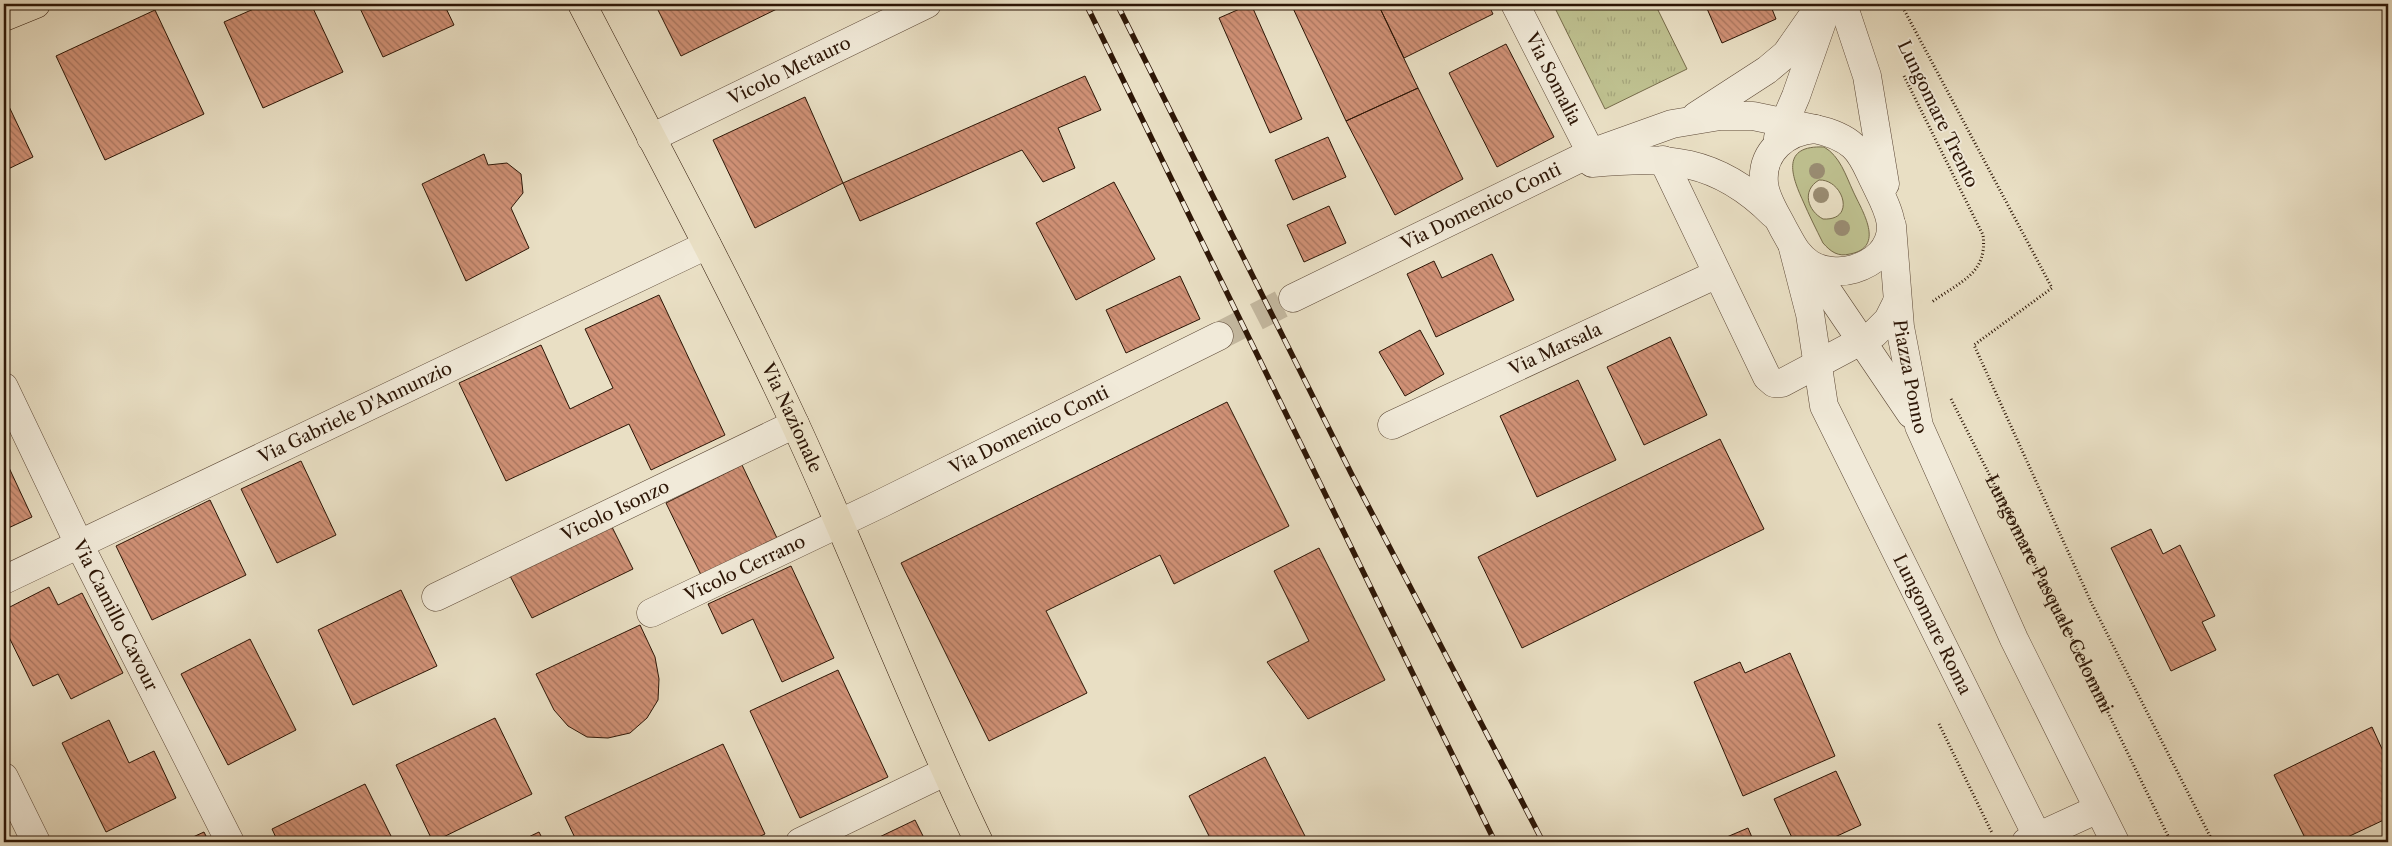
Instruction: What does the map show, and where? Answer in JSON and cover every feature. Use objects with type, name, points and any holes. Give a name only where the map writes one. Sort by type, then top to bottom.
[{"type":"main road","points":[[4,17],[36,4]]},
{"type":"main road","name":"Via Nazionale","points":[[582,4],[707,245],[795,424],[945,772],[979,842]]},
{"type":"street","name":"Vicolo Metauro","points":[[652,138],[927,4]]},
{"type":"street","name":"Via Somalia","points":[[1515,4],[1580,159]]},
{"type":"street","points":[[1681,122],[1767,70],[1786,54],[1821,4]]},
{"type":"street","name":"Piazza Ponno","points":[[1828,4],[1785,122],[1767,160],[1764,183],[1779,220],[1801,256],[1919,426]]},
{"type":"street","name":"Piazza Ponno","points":[[1843,4],[1867,76],[1891,219],[1897,302],[1903,350],[1919,426]]},
{"type":"street","name":"Piazza Ponno","points":[[1681,122],[1720,116],[1753,116],[1815,129],[1841,138],[1860,153],[1891,219],[1890,238],[1884,249],[1876,259],[1864,265],[1841,271],[1801,256]]},
{"type":"street","name":"Via Domenico Conti","points":[[1293,298],[1580,159],[1681,122]]},
{"type":"street","points":[[1775,146],[1792,133],[1815,129]]},
{"type":"street","name":"Piazza Ponno","points":[[1580,159],[1664,160],[1694,166],[1735,182],[1757,198],[1779,220]]},
{"type":"street","points":[[1664,160],[1767,377],[1774,383],[1782,383],[1862,342],[1882,327],[1893,312],[1897,302]]},
{"type":"street","name":"Via Gabriele D'Annunzio","points":[[4,580],[707,245]]},
{"type":"street","name":"Piazza Ponno","points":[[1801,256],[1819,363]]},
{"type":"street","name":"Via Marsala","points":[[1392,425],[1717,274]]},
{"type":"street","name":"Via Domenico Conti","points":[[838,524],[1219,336]]},
{"type":"street","name":"Lungomare Roma","points":[[1819,363],[1824,406],[2035,840]]},
{"type":"street","name":"Via Camillo Cavour","points":[[4,387],[79,544],[230,842]]},
{"type":"street","name":"Vicolo Isonzo","points":[[436,597],[795,424]]},
{"type":"street","points":[[1919,426],[2010,630],[2115,842]]},
{"type":"street","name":"Vicolo Cerrano","points":[[651,613],[838,524]]},
{"type":"street","points":[[800,842],[945,772]]},
{"type":"street","points":[[4,777],[36,842]]},
{"type":"street","points":[[2035,840],[2098,809]]},
{"type":"path","name":"Lungomare Pasquale Celommi","points":[[1901,4],[2052,288],[1974,345],[2091,602],[2213,842]]},
{"type":"path","name":"Lungomare Trento","points":[[1901,70],[1983,235],[1983,257],[1977,267],[1963,281],[1928,307]]},
{"type":"path","name":"Lungomare Pasquale Celommi","points":[[1949,394],[2061,616],[2171,842]]},
{"type":"green space","points":[[1553,4],[1655,4],[1687,69],[1605,109]]},
{"type":"green space","points":[[1824,147],[1830,151],[1845,173],[1868,227],[1869,236],[1867,244],[1861,250],[1842,255],[1835,253],[1823,243],[1799,191],[1793,172],[1795,156],[1801,151]],"holes":[[[1819,180],[1827,181],[1840,192],[1843,207],[1840,214],[1834,218],[1823,219],[1810,206],[1808,195],[1813,185]]]},
{"type":"building","points":[[265,4],[311,4],[343,72],[263,108],[224,22]]},
{"type":"building","points":[[358,4],[444,4],[454,25],[383,57]]},
{"type":"building","points":[[655,4],[787,4],[681,56]]},
{"type":"building","points":[[1251,4],[1302,119],[1270,133],[1219,18]]},
{"type":"building","points":[[1291,4],[1378,4],[1418,88],[1346,121]]},
{"type":"building","points":[[1378,4],[1488,4],[1493,14],[1404,58]]},
{"type":"building","points":[[1705,4],[1770,4],[1776,19],[1722,43]]},
{"type":"building","points":[[155,10],[204,114],[105,160],[56,56]]},
{"type":"building","points":[[1506,44],[1554,137],[1497,167],[1449,73]]},
{"type":"building","points":[[1085,76],[1101,110],[1058,128],[1075,168],[1043,182],[1022,150],[860,221],[843,183]]},
{"type":"building","points":[[1418,88],[1463,179],[1395,215],[1346,121]]},
{"type":"building","points":[[4,96],[33,157],[4,171]]},
{"type":"building","points":[[805,97],[843,183],[755,228],[713,140]]},
{"type":"building","points":[[1328,137],[1346,177],[1293,200],[1275,160]]},
{"type":"building","points":[[484,154],[488,165],[507,163],[521,174],[523,193],[511,208],[529,248],[466,281],[422,184]]},
{"type":"building","points":[[1114,182],[1155,259],[1076,300],[1036,223]]},
{"type":"building","points":[[1329,206],[1346,243],[1304,262],[1287,225]]},
{"type":"building","points":[[1492,254],[1514,300],[1436,337],[1407,274],[1434,261],[1442,278]]},
{"type":"building","points":[[1180,276],[1200,319],[1126,353],[1106,310]]},
{"type":"building","points":[[659,295],[725,435],[651,470],[629,424],[506,481],[459,383],[541,345],[570,409],[613,388],[585,329]]},
{"type":"building","points":[[1420,330],[1444,374],[1405,396],[1379,352]]},
{"type":"building","points":[[1670,337],[1707,415],[1644,445],[1607,367]]},
{"type":"building","points":[[1578,380],[1616,460],[1537,497],[1500,416]]},
{"type":"building","points":[[1227,402],[1289,526],[1174,584],[1160,555],[1046,611],[1087,693],[989,741],[901,563]]},
{"type":"building","points":[[1720,439],[1764,529],[1522,648],[1478,557]]},
{"type":"building","points":[[4,457],[32,517],[4,530]]},
{"type":"building","points":[[301,461],[336,535],[277,563],[241,489]]},
{"type":"building","points":[[742,465],[777,538],[701,575],[666,503]]},
{"type":"building","points":[[210,500],[246,575],[152,620],[116,546]]},
{"type":"building","points":[[611,525],[633,569],[532,618],[509,574]]},
{"type":"building","points":[[2151,529],[2163,554],[2180,545],[2215,616],[2202,622],[2216,650],[2171,671],[2111,548]]},
{"type":"building","points":[[1319,548],[1385,680],[1308,719],[1267,662],[1309,641],[1274,571]]},
{"type":"building","points":[[791,566],[834,658],[782,682],[753,619],[722,634],[708,604]]},
{"type":"building","points":[[49,587],[58,605],[82,593],[123,673],[71,699],[58,674],[33,686],[4,627],[4,610]]},
{"type":"building","points":[[401,590],[437,666],[353,705],[318,630]]},
{"type":"building","points":[[640,625],[655,657],[659,679],[658,700],[647,718],[630,733],[608,738],[587,737],[568,726],[554,710],[536,674]]},
{"type":"building","points":[[250,639],[296,730],[228,765],[181,674]]},
{"type":"building","points":[[1790,653],[1835,756],[1743,796],[1694,682],[1740,662],[1745,673]]},
{"type":"building","points":[[838,670],[888,777],[800,818],[750,711]]},
{"type":"building","points":[[495,718],[532,794],[433,842],[396,765]]},
{"type":"building","points":[[109,720],[129,763],[154,751],[176,798],[106,832],[62,743]]},
{"type":"building","points":[[2372,727],[2388,762],[2388,818],[2337,842],[2307,842],[2274,775]]},
{"type":"building","points":[[723,744],[765,834],[748,842],[577,842],[565,817]]},
{"type":"building","points":[[1265,757],[1308,842],[1212,842],[1189,796]]},
{"type":"building","points":[[1836,771],[1861,825],[1824,842],[1794,842],[1774,799]]},
{"type":"building","points":[[365,784],[394,842],[278,842],[272,829]]},
{"type":"building","points":[[915,820],[926,842],[869,842]]},
{"type":"building","points":[[1748,828],[1754,842],[1715,842]]},
{"type":"building","points":[[204,832],[209,842],[182,842]]},
{"type":"building","points":[[539,832],[544,842],[518,842]]},
{"type":"tunnel","points":[[1219,336],[1293,298]]},
{"type":"railway","points":[[1086,4],[1495,842]]},
{"type":"railway","points":[[1117,4],[1351,473],[1543,842]]}]
